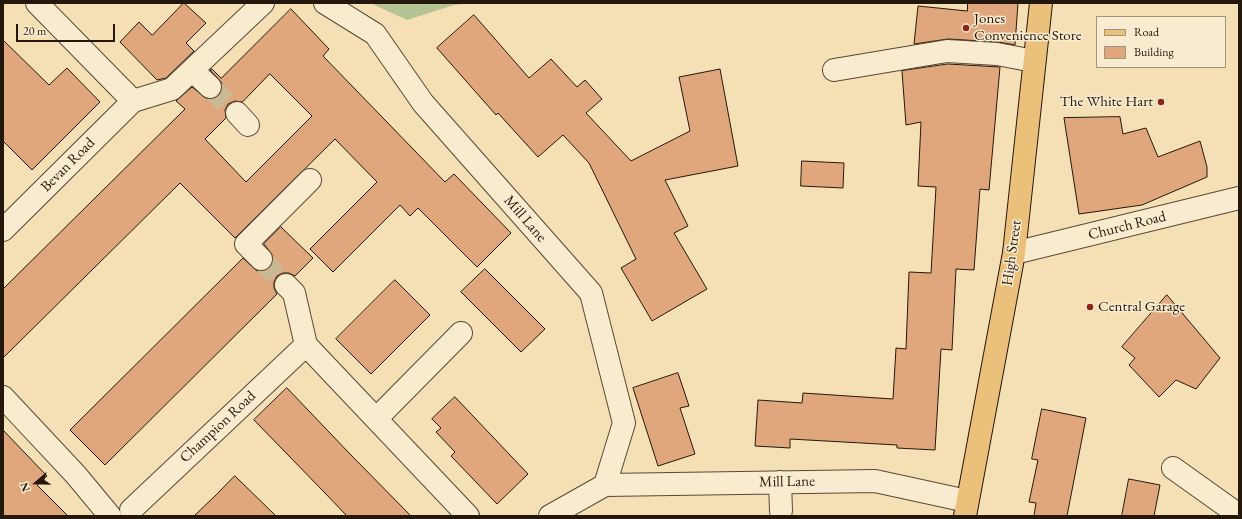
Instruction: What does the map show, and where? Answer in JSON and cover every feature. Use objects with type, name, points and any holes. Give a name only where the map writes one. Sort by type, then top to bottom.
[{"type":"main road","name":"High Street","points":[[966,509],[1014,253],[1041,3]]},
{"type":"street","points":[[37,3],[133,101]]},
{"type":"street","name":"Bevan Road","points":[[3,230],[133,101],[172,88],[263,3]]},
{"type":"street","name":"Mill Lane","points":[[325,3],[375,34],[422,102],[590,293],[624,423],[605,485]]},
{"type":"street","points":[[834,70],[947,51],[997,54],[1034,61]]},
{"type":"street","points":[[192,70],[210,87]]},
{"type":"street","points":[[261,259],[246,244],[310,180]]},
{"type":"street","name":"Church Road","points":[[1014,253],[1239,198]]},
{"type":"street","points":[[286,285],[294,293],[306,344],[468,516]]},
{"type":"street","points":[[376,419],[461,333]]},
{"type":"street","name":"Champion Road","points":[[131,510],[306,344]]},
{"type":"street","points":[[3,397],[76,475],[110,516]]},
{"type":"street","points":[[1173,468],[1239,515]]},
{"type":"street","name":"Mill Lane","points":[[550,516],[605,485],[780,482],[875,481],[966,509]]},
{"type":"street","points":[[780,482],[780,511]]},
{"type":"green space","points":[[370,3],[474,3],[454,5],[407,20]]},
{"type":"building","points":[[184,3],[206,23],[186,43],[194,51],[166,78],[157,80],[120,42],[139,22],[152,35]]},
{"type":"building","name":"Jones Convenience Store","points":[[968,3],[1018,3],[1015,45],[998,42],[948,39],[914,44],[918,6],[967,11]]},
{"type":"building","points":[[291,9],[329,49],[323,56],[445,182],[454,174],[511,233],[477,267],[418,208],[410,216],[400,205],[333,272],[310,249],[377,182],[335,139],[235,238],[180,183],[3,358],[3,289],[185,109],[176,101],[192,87],[207,99],[213,99],[219,96],[222,90],[222,83],[210,70],[212,69],[221,78]],"holes":[[[270,74],[312,116],[246,182],[205,139],[226,118],[225,110],[228,104],[235,101],[242,102]]]},
{"type":"building","points":[[474,15],[529,78],[551,59],[577,87],[585,80],[602,99],[586,113],[631,161],[690,131],[679,77],[720,69],[738,166],[665,180],[688,226],[674,233],[707,289],[652,321],[621,268],[636,259],[589,163],[563,135],[538,157],[498,113],[496,115],[437,48]]},
{"type":"building","points":[[3,40],[49,85],[67,68],[100,102],[32,170],[3,141]]},
{"type":"building","points":[[948,64],[1000,67],[989,190],[980,189],[974,270],[956,269],[952,350],[941,349],[935,450],[897,448],[897,445],[790,439],[790,448],[755,446],[758,400],[802,403],[803,393],[893,399],[896,348],[906,349],[909,272],[931,273],[936,187],[918,186],[921,122],[906,125],[902,71]]},
{"type":"building","points":[[1120,117],[1123,134],[1146,128],[1158,157],[1200,141],[1207,167],[1207,177],[1142,205],[1079,214],[1064,118]]},
{"type":"building","points":[[802,161],[844,163],[843,188],[801,186]]},
{"type":"building","points":[[281,227],[313,258],[295,276],[289,273],[283,273],[277,276],[274,282],[274,288],[277,294],[105,465],[70,430],[243,258],[257,271],[264,271],[270,268],[273,263],[273,256],[264,244]]},
{"type":"building","points":[[485,269],[545,329],[521,352],[461,292]]},
{"type":"building","points":[[395,280],[430,315],[371,374],[336,339]]},
{"type":"building","points":[[1167,295],[1220,358],[1196,389],[1176,380],[1159,397],[1129,365],[1135,358],[1122,347]]},
{"type":"building","points":[[678,373],[689,406],[680,408],[695,454],[658,466],[633,388]]},
{"type":"building","points":[[287,388],[411,516],[347,516],[254,420]]},
{"type":"building","points":[[455,397],[528,474],[497,504],[451,456],[455,452],[436,432],[441,428],[432,419]]},
{"type":"building","points":[[1042,409],[1086,418],[1067,516],[1034,516],[1036,503],[1029,502],[1038,460],[1032,459]]},
{"type":"building","points":[[3,430],[47,476],[37,485],[68,516],[3,516]]},
{"type":"building","points":[[235,476],[276,516],[194,516],[217,494]]},
{"type":"building","points":[[1129,479],[1160,485],[1154,516],[1122,516]]},
{"type":"tunnel","points":[[210,87],[237,113]]},
{"type":"tunnel","points":[[261,259],[286,285]]},
{"type":"place","name":"Jones Convenience Store","points":[[966,28]]},
{"type":"place","name":"The White Hart","points":[[1161,102]]},
{"type":"place","name":"Central Garage","points":[[1090,307]]}]
